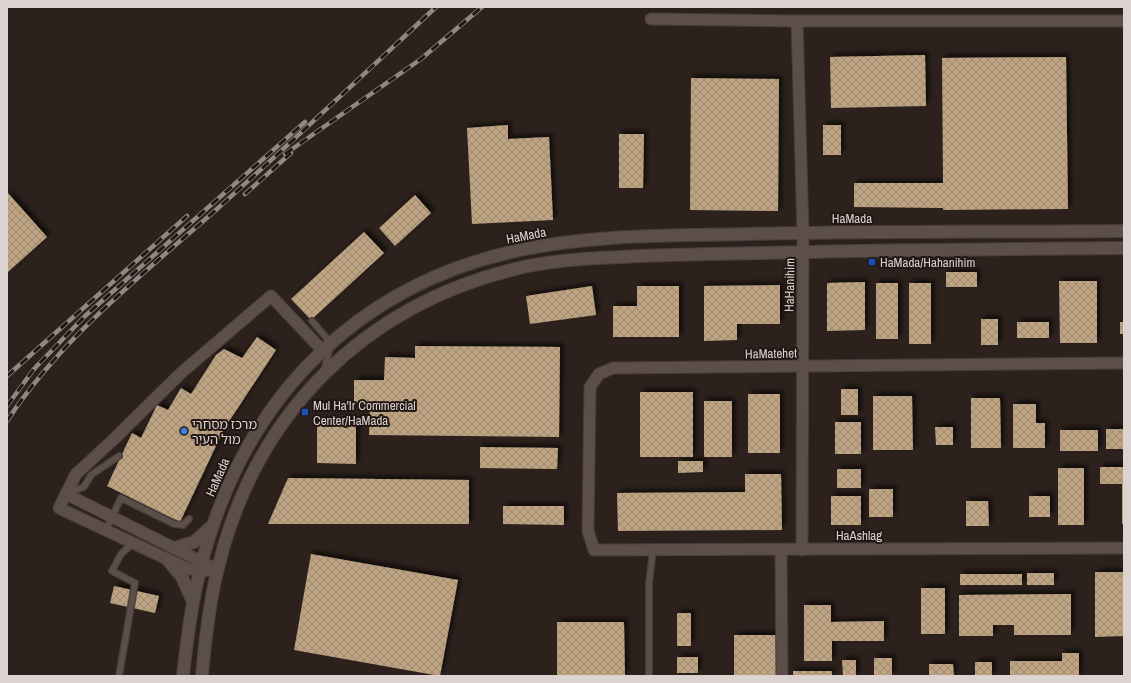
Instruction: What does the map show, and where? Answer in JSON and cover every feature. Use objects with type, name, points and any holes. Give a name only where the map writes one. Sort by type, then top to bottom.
[{"type":"street","points":[[651,19],[796,21],[1124,21]]},
{"type":"street","name":"HaHanihim","points":[[796,21],[803,233],[802,550]]},
{"type":"street","name":"HaMada","points":[[183,676],[193,603],[212,526],[236,466],[257,428],[282,394],[327,346],[385,301],[411,287],[441,273],[519,250],[556,243],[597,239],[803,233],[1124,231]]},
{"type":"street","points":[[202,676],[208,614],[217,570],[239,505],[254,470],[273,436],[293,408],[323,374],[361,342],[391,320],[424,301],[460,286],[493,275],[530,266],[574,259],[803,252],[1124,248]]},
{"type":"street","points":[[201,566],[186,568],[59,508],[76,474],[114,440],[181,373],[271,296],[327,346]]},
{"type":"street","name":"HaMatehet","points":[[594,550],[588,531],[590,387],[599,374],[613,368],[1124,363]]},
{"type":"street","points":[[66,494],[175,548],[201,566],[217,570]]},
{"type":"street","points":[[175,548],[194,542],[212,526]]},
{"type":"street","name":"HaAshlag","points":[[594,550],[1124,548]]},
{"type":"street","points":[[781,550],[782,676]]},
{"type":"street","points":[[167,559],[188,586],[193,603]]},
{"type":"lane","points":[[312,321],[327,346],[323,374]]},
{"type":"lane","points":[[66,494],[84,487],[91,476],[119,456]]},
{"type":"lane","points":[[106,530],[121,498],[174,524],[183,525],[189,519]]},
{"type":"lane","points":[[119,676],[135,583],[112,571],[121,554],[134,543]]},
{"type":"lane","points":[[649,676],[649,583],[653,550]]},
{"type":"building","points":[[925,55],[926,106],[831,108],[830,57]]},
{"type":"building","points":[[1066,57],[1068,209],[943,210],[943,208],[854,207],[854,183],[943,183],[942,58]]},
{"type":"building","points":[[691,78],[779,79],[778,211],[690,210]]},
{"type":"building","points":[[508,125],[508,139],[549,137],[553,220],[472,224],[467,128]]},
{"type":"building","points":[[823,125],[841,125],[841,155],[823,155]]},
{"type":"building","points":[[619,134],[644,134],[643,188],[619,188]]},
{"type":"building","points":[[7,192],[47,237],[7,273]]},
{"type":"building","points":[[415,195],[431,213],[395,246],[379,228]]},
{"type":"building","points":[[364,232],[384,253],[311,320],[291,299]]},
{"type":"building","points":[[946,272],[977,272],[977,287],[946,287]]},
{"type":"building","points":[[1059,281],[1097,281],[1097,343],[1060,343]]},
{"type":"building","points":[[865,282],[865,330],[827,331],[827,283]]},
{"type":"building","points":[[876,283],[898,283],[898,339],[876,339]]},
{"type":"building","points":[[909,283],[931,283],[931,344],[909,344]]},
{"type":"building","points":[[780,285],[780,324],[737,324],[737,340],[704,341],[704,286]]},
{"type":"building","points":[[592,286],[596,315],[530,324],[526,296]]},
{"type":"building","points":[[637,286],[679,286],[679,337],[613,337],[613,306],[637,306]]},
{"type":"building","points":[[981,319],[998,319],[998,345],[981,345]]},
{"type":"building","points":[[1017,322],[1049,322],[1049,338],[1017,338]]},
{"type":"building","points":[[1120,322],[1124,322],[1124,334],[1120,334]]},
{"type":"building","name":"מרכז מסחרי מול העיר","points":[[257,337],[276,350],[224,429],[180,522],[107,486],[132,433],[141,438],[157,405],[168,410],[181,388],[191,394],[216,355],[224,349],[242,358]]},
{"type":"building","points":[[415,346],[560,347],[559,437],[369,435],[370,405],[354,405],[354,380],[384,380],[385,357],[415,358]]},
{"type":"building","points":[[841,389],[858,389],[858,415],[841,415]]},
{"type":"building","points":[[640,392],[693,392],[693,457],[640,457]]},
{"type":"building","points":[[748,394],[780,394],[780,453],[748,453]]},
{"type":"building","points":[[873,396],[912,396],[913,450],[873,450]]},
{"type":"building","points":[[971,398],[1000,398],[1001,448],[971,448]]},
{"type":"building","points":[[704,401],[732,401],[732,457],[704,457]]},
{"type":"building","points":[[1013,404],[1036,404],[1036,423],[1045,423],[1045,448],[1013,448]]},
{"type":"building","points":[[835,422],[861,422],[861,454],[835,454]]},
{"type":"building","points":[[317,425],[356,425],[356,464],[317,463]]},
{"type":"building","points":[[935,427],[953,427],[953,445],[936,445]]},
{"type":"building","points":[[1106,429],[1124,429],[1124,449],[1106,449]]},
{"type":"building","points":[[1060,430],[1098,430],[1098,451],[1060,451]]},
{"type":"building","points":[[480,447],[558,448],[557,469],[480,468]]},
{"type":"building","points":[[678,461],[703,461],[703,472],[678,473]]},
{"type":"building","points":[[1100,467],[1124,467],[1124,524],[1122,524],[1122,484],[1100,484]]},
{"type":"building","points":[[1058,468],[1084,468],[1084,525],[1058,525]]},
{"type":"building","points":[[837,469],[861,469],[861,488],[837,488]]},
{"type":"building","points":[[745,474],[781,474],[782,530],[618,531],[617,493],[745,492]]},
{"type":"building","points":[[288,478],[469,480],[469,524],[268,524]]},
{"type":"building","points":[[869,489],[893,489],[893,517],[869,517]]},
{"type":"building","points":[[831,496],[861,496],[861,525],[831,525]]},
{"type":"building","points":[[1029,496],[1050,496],[1050,517],[1029,517]]},
{"type":"building","points":[[966,501],[988,501],[989,526],[966,526]]},
{"type":"building","points":[[503,506],[564,506],[564,525],[503,524]]},
{"type":"building","points":[[311,554],[458,580],[440,676],[294,650]]},
{"type":"building","points":[[1095,572],[1124,572],[1124,636],[1095,637]]},
{"type":"building","points":[[1027,573],[1054,573],[1054,585],[1027,585]]},
{"type":"building","points":[[960,574],[1022,574],[1022,585],[960,585]]},
{"type":"building","points":[[114,586],[159,596],[155,613],[110,603]]},
{"type":"building","points":[[921,588],[945,588],[945,634],[921,634]]},
{"type":"building","points":[[1071,594],[1071,635],[1014,635],[1014,625],[993,625],[993,636],[959,636],[959,595]]},
{"type":"building","points":[[804,605],[831,605],[831,622],[884,621],[884,641],[832,641],[832,661],[804,661]]},
{"type":"building","points":[[677,613],[691,613],[691,646],[677,646]]},
{"type":"building","points":[[557,622],[624,622],[625,676],[557,676]]},
{"type":"building","points":[[734,635],[776,635],[776,676],[734,676]]},
{"type":"building","points":[[1062,653],[1079,653],[1079,676],[1010,676],[1010,661],[1062,661]]},
{"type":"building","points":[[677,657],[698,657],[698,673],[677,673]]},
{"type":"building","points":[[874,658],[892,658],[892,676],[874,676]]},
{"type":"building","points":[[842,660],[856,660],[856,676],[843,676]]},
{"type":"building","points":[[975,662],[992,662],[992,676],[975,676]]},
{"type":"building","points":[[929,664],[953,664],[954,676],[929,676]]},
{"type":"building","points":[[793,671],[832,671],[832,676],[793,676]]},
{"type":"railway","points":[[7,421],[29,390],[52,362],[104,308],[245,184],[436,7]]},
{"type":"railway","points":[[285,154],[421,59],[482,7]]},
{"type":"railway","points":[[7,406],[34,369],[85,316],[305,122]]},
{"type":"railway","points":[[245,194],[291,153]]},
{"type":"railway","points":[[7,376],[187,216]]},
{"type":"place","name":"HaMada/Hahanihim","points":[[872,262]]},
{"type":"place","name":"Mul Ha'Ir Commercial Center/HaMada","points":[[305,412]]},
{"type":"place","name":"מרכז מסחרי מול העיר","points":[[184,431]]}]
